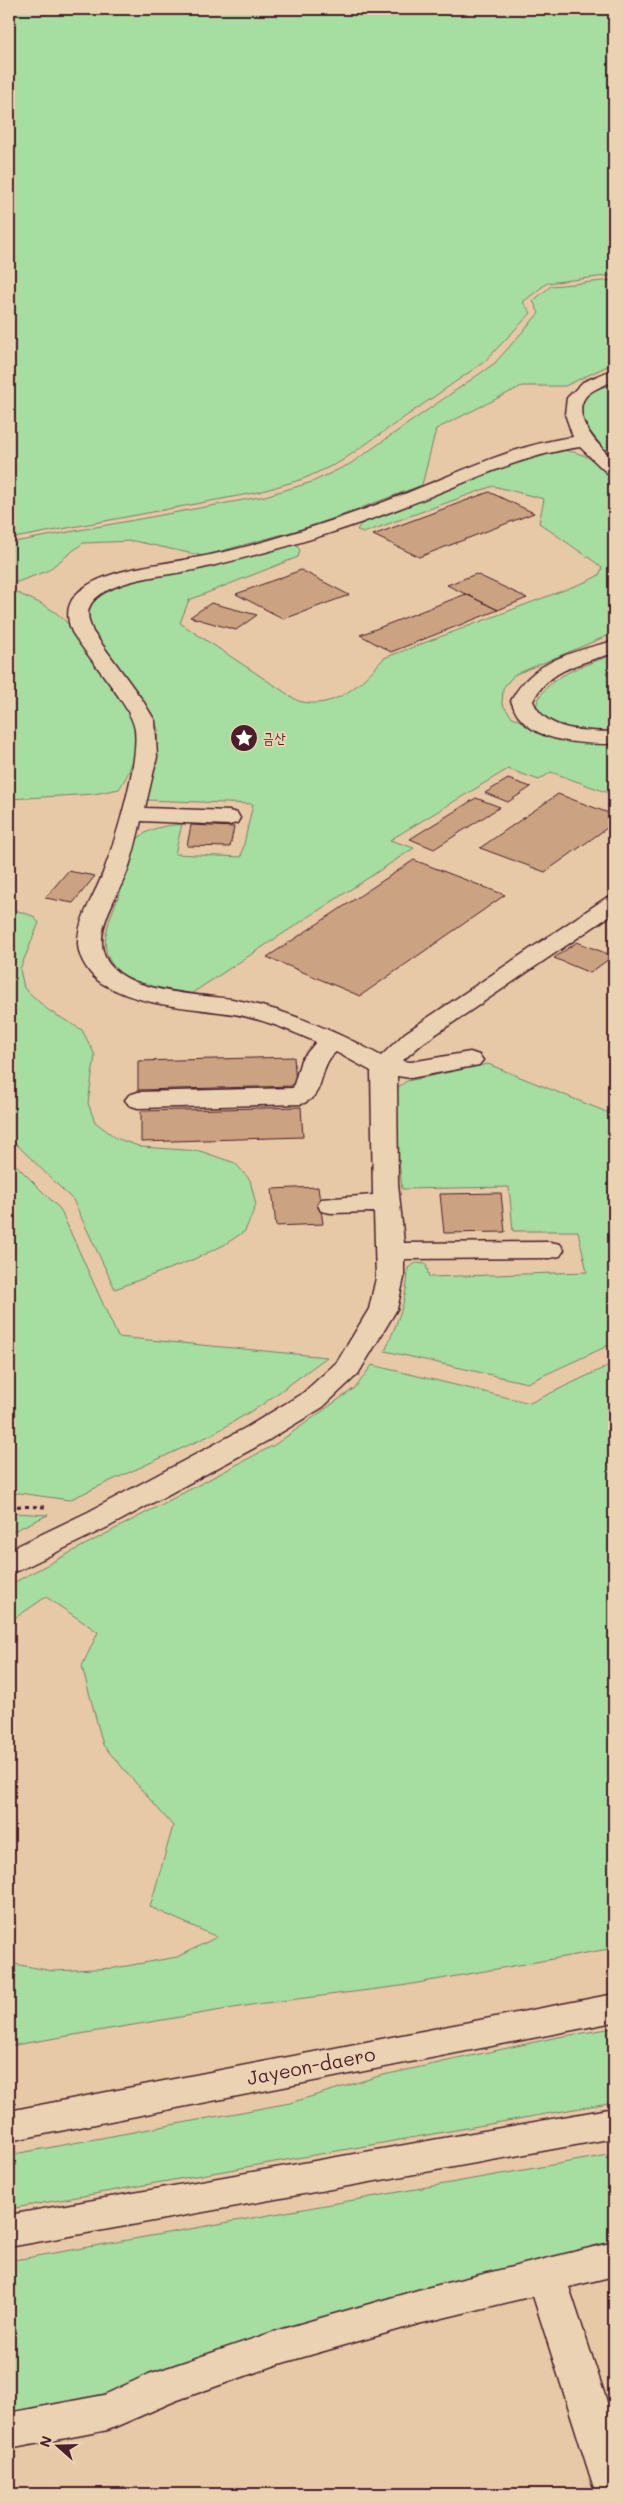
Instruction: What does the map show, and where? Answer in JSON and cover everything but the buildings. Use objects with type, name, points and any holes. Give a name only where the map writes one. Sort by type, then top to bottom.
[{"type":"main road","points":[[614,374],[584,390],[576,398],[573,408],[575,424],[583,441],[614,468]]},
{"type":"main road","points":[[470,1060],[411,1070],[384,1068],[309,1030],[258,1013],[158,997],[133,989],[115,980],[101,969],[93,958],[90,946],[91,931],[118,865],[146,758],[146,729],[143,717],[89,642],[79,626],[75,615],[77,606],[93,590],[126,578],[228,556],[298,537],[364,516],[542,448],[583,441]]},
{"type":"main road","points":[[614,646],[555,668],[537,678],[525,689],[522,701],[528,715],[546,727],[568,734],[614,738]]},
{"type":"main road","points":[[131,814],[228,818]]},
{"type":"main road","points":[[9,1563],[258,1434],[313,1400],[348,1368],[383,1309],[390,1278],[391,1251],[382,1085],[384,1068],[396,1053],[414,1038],[614,903]]},
{"type":"main road","points":[[138,1100],[301,1096],[307,1090],[314,1060],[320,1051],[335,1042]]},
{"type":"main road","points":[[331,1205],[387,1203]]},
{"type":"main road","points":[[391,1251],[550,1250]]},
{"type":"main road","name":"Jayeon-daero","points":[[9,2126],[530,2022],[614,2008]]},
{"type":"main road","points":[[9,2231],[614,2123]]},
{"type":"main road","points":[[9,2430],[108,2412],[163,2387],[279,2347],[418,2307],[614,2260]]},
{"type":"main road","points":[[546,2276],[614,2485]]},
{"type":"green space","points":[[9,9],[614,9],[614,275],[547,283],[523,302],[531,313],[484,362],[340,462],[303,479],[259,492],[9,539]]},
{"type":"green space","points":[[614,280],[614,363],[565,386],[522,386],[436,429],[422,485],[313,526],[203,556],[134,541],[83,543],[47,571],[9,585],[9,543],[265,496],[312,482],[350,464],[495,363],[539,313],[533,301],[551,286]]},
{"type":"green space","points":[[614,378],[614,463],[590,436],[583,419],[580,401],[594,389]]},
{"type":"green space","points":[[561,450],[578,453],[595,462],[614,476],[614,633],[514,675],[503,688],[502,704],[511,716],[534,728],[603,742],[614,742],[614,795],[551,772],[539,780],[508,769],[390,840],[414,848],[189,995],[149,986],[121,973],[112,964],[107,952],[107,928],[137,839],[164,826],[182,824],[175,854],[241,857],[253,804],[147,800],[156,759],[158,729],[151,712],[83,618],[96,594],[113,585],[294,542],[300,550],[298,557],[189,600],[180,623],[298,701],[311,703],[335,699],[356,686],[384,658],[588,581],[599,575],[602,568],[539,523],[544,499],[493,486],[363,533],[357,530],[360,525],[371,518],[523,458]]},
{"type":"green space","points":[[9,589],[35,601],[60,616],[78,636],[122,699],[134,723],[136,740],[134,758],[119,789],[94,794],[9,799]]},
{"type":"green space","points":[[614,655],[614,733],[582,731],[562,726],[553,722],[536,709],[539,698],[555,680],[579,667]]},
{"type":"green space","points":[[9,908],[33,916],[39,923],[20,969],[24,988],[48,1010],[82,1030],[95,1055],[88,1103],[95,1122],[116,1138],[141,1147],[200,1151],[235,1163],[250,1180],[256,1205],[245,1231],[224,1245],[190,1261],[115,1289],[73,1200],[9,1137]]},
{"type":"green space","points":[[488,1064],[614,1115],[614,1343],[527,1383],[385,1351],[404,1300],[408,1268],[416,1263],[426,1264],[429,1277],[587,1272],[578,1231],[513,1231],[509,1187],[402,1189],[394,1115],[398,1087],[407,1081]]},
{"type":"green space","points":[[9,1158],[60,1209],[118,1337],[327,1357],[263,1404],[213,1434],[69,1500],[19,1493],[9,1494]]},
{"type":"green space","points":[[614,1363],[614,1948],[401,1986],[257,2004],[9,2046],[9,1963],[53,1971],[115,1968],[177,1957],[217,1937],[150,1907],[173,1826],[103,1745],[82,1666],[98,1632],[46,1597],[9,1622],[9,1585],[276,1444],[356,1387],[372,1365],[530,1403]]},
{"type":"green space","points":[[9,1514],[48,1515],[9,1533]]},
{"type":"green space","points":[[614,2028],[614,2102],[9,2209],[9,2155],[290,2103],[379,2076],[558,2037]]},
{"type":"green space","points":[[614,2154],[614,2244],[359,2306],[260,2338],[97,2398],[9,2413],[9,2261]]},
{"type":"place","name":"금산","points":[[244,738]]}]
